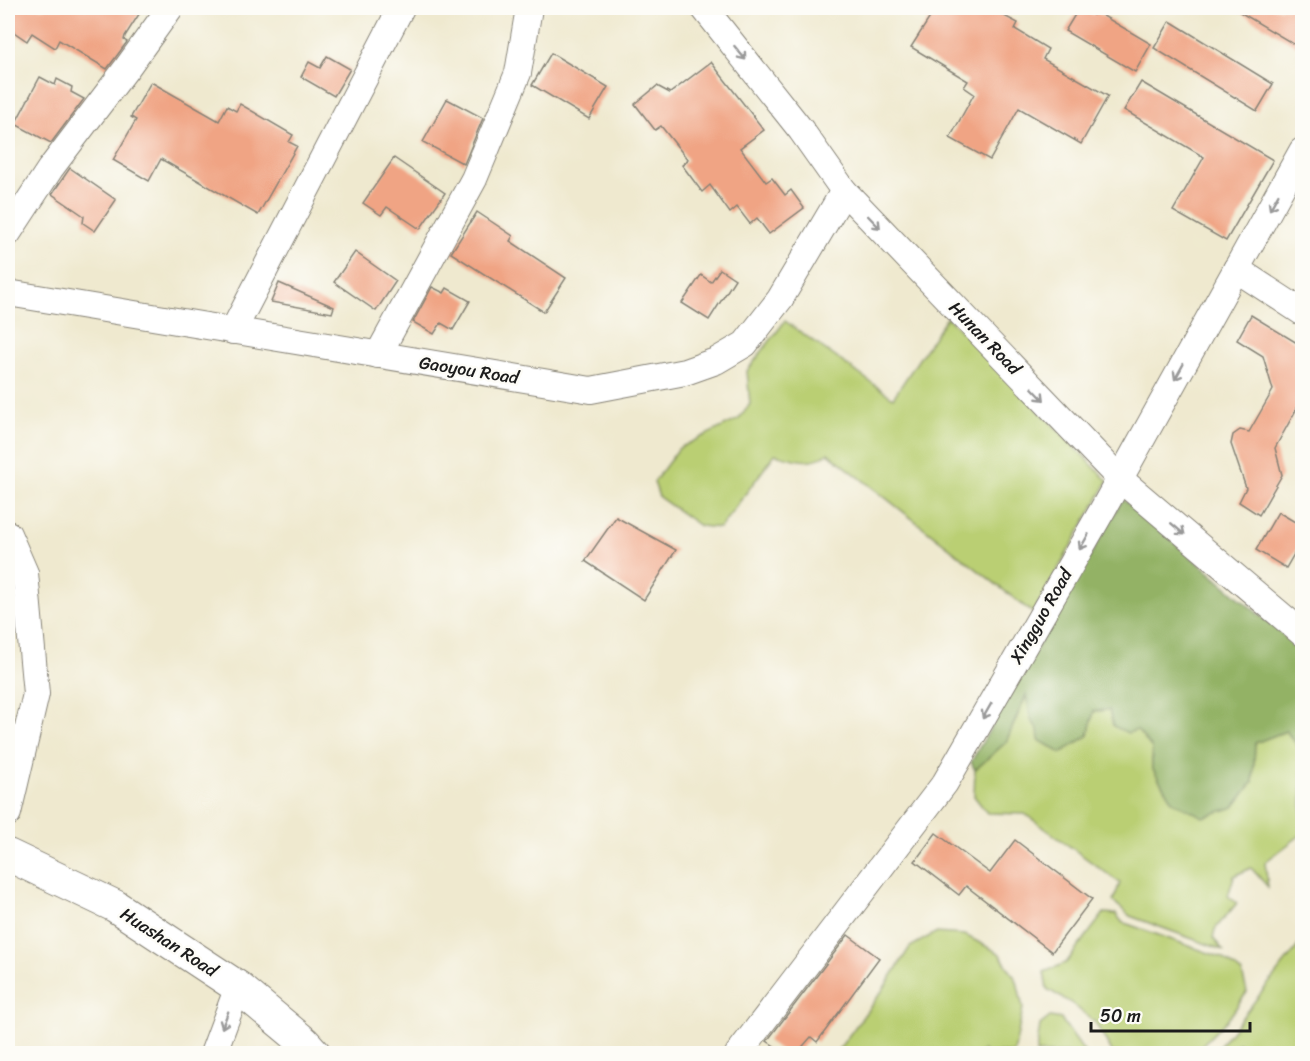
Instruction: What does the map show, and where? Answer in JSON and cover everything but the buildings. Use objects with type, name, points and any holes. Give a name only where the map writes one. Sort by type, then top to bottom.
[{"type":"main road","name":"Huashan Road","points":[[8,855],[115,906],[238,987],[315,1053]]},
{"type":"street","points":[[8,233],[50,169],[170,8]]},
{"type":"street","points":[[233,331],[401,8]]},
{"type":"street","points":[[378,355],[474,179],[518,73],[529,8]]},
{"type":"street","name":"Hunan Road","points":[[704,8],[801,130],[844,191],[1120,479],[1302,633]]},
{"type":"street","name":"Xingguo Road","points":[[738,1053],[945,783],[1120,479],[1302,151]]},
{"type":"street","name":"Gaoyou Road","points":[[8,293],[591,390],[686,372],[745,344],[780,299],[844,191]]},
{"type":"street","points":[[1236,269],[1302,312]]},
{"type":"street","points":[[8,534],[25,573],[36,694],[8,813]]},
{"type":"street","points":[[213,1053],[238,987]]},
{"type":"green space","points":[[947,317],[1108,481],[1033,613],[828,453],[809,460],[775,454],[720,528],[700,526],[659,497],[654,482],[679,448],[739,419],[750,404],[747,371],[785,321],[893,398]]},
{"type":"green space","points":[[1123,499],[1302,651],[1302,751],[1286,731],[1255,743],[1253,782],[1234,807],[1203,817],[1172,801],[1152,768],[1152,748],[1137,730],[1128,733],[1113,726],[1109,710],[1094,711],[1088,736],[1061,753],[1039,740],[1038,729],[1031,720],[1026,695],[1006,742],[975,770],[971,762]]},
{"type":"green space","points":[[1027,694],[1031,720],[1038,729],[1088,736],[1094,711],[1109,710],[1137,730],[1152,748],[1152,768],[1234,807],[1253,782],[1255,743],[1286,731],[1302,751],[1302,834],[1265,862],[1268,887],[1251,868],[1234,876],[1228,896],[1237,903],[1215,929],[1213,938],[1223,950],[1130,916],[1113,901],[1120,883],[1025,814],[987,813],[974,796],[975,770],[1006,742]]},
{"type":"green space","points":[[1104,913],[1116,914],[1122,922],[1223,958],[1242,973],[1247,992],[1229,1018],[1194,1053],[1113,1053],[1095,1022],[1071,1003],[1047,989],[1044,972],[1066,963]]},
{"type":"green space","points":[[935,933],[965,935],[999,953],[1017,981],[1023,1008],[1014,1053],[986,1053],[983,1050],[978,1054],[837,1053],[882,991],[910,947]]},
{"type":"green space","points":[[1302,941],[1302,1053],[1251,1053],[1238,1043],[1228,1053],[1214,1053]]},
{"type":"green space","points":[[1050,1017],[1061,1019],[1085,1053],[1036,1053],[1040,1025]]}]
